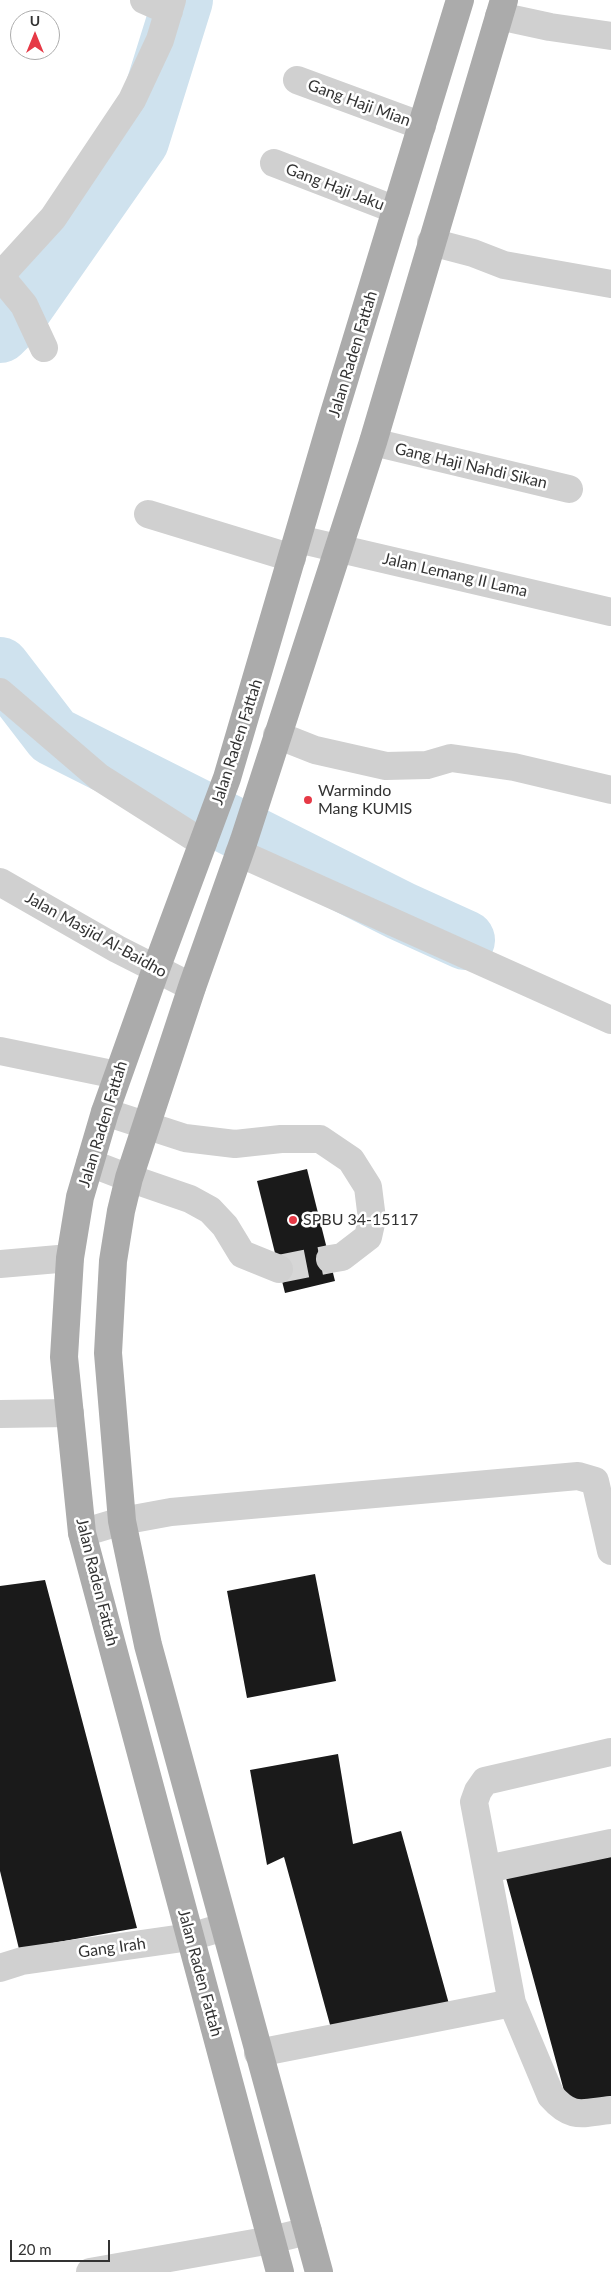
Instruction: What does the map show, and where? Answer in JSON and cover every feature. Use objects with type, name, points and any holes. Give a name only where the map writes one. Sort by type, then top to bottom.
[{"type":"main road","name":"Jalan Raden Fattah","points":[[280,2272],[82,1533],[64,1357],[70,1258],[80,1197],[105,1112],[227,778],[460,0]]},
{"type":"main road","points":[[319,2272],[148,1645],[122,1521],[108,1353],[113,1261],[121,1211],[129,1178],[192,987],[242,847],[373,442],[502,8]]},
{"type":"street","points":[[44,348],[24,305],[1,277],[53,218],[132,100],[160,40],[171,5],[144,0]]},
{"type":"street","points":[[502,8],[550,27],[611,36]]},
{"type":"street","name":"Gang Haji Mian","points":[[297,80],[422,126]]},
{"type":"street","name":"Gang Haji Jaku","points":[[274,164],[396,210]]},
{"type":"street","points":[[431,242],[473,252],[504,265],[611,284]]},
{"type":"street","name":"Gang Haji Nahdi Sikan","points":[[373,442],[569,489]]},
{"type":"street","name":"Jalan Lemang II Lama","points":[[148,514],[295,548],[338,547],[611,612]]},
{"type":"street","points":[[0,692],[99,776],[205,837]]},
{"type":"street","points":[[277,735],[315,750],[386,766],[427,765],[451,758],[514,767],[611,790]]},
{"type":"street","points":[[242,847],[611,1020]]},
{"type":"street","name":"Jalan Masjid Al-Baidho","points":[[0,882],[192,987]]},
{"type":"street","points":[[0,1051],[117,1075]]},
{"type":"street","points":[[105,1112],[185,1138],[234,1144],[281,1139],[320,1139],[351,1160],[368,1187],[372,1219],[368,1237],[342,1256],[330,1259]]},
{"type":"street","points":[[90,1162],[190,1199],[203,1206],[225,1226],[242,1254],[278,1269]]},
{"type":"street","points":[[0,1264],[70,1258]]},
{"type":"street","points":[[0,1414],[70,1413]]},
{"type":"street","points":[[82,1533],[122,1521],[171,1512],[578,1476],[603,1480],[611,1552]]},
{"type":"street","points":[[611,1752],[485,1780],[474,1802],[512,2003],[551,2096],[561,2108],[569,2113],[611,2110]]},
{"type":"street","points":[[486,1869],[611,1843]]},
{"type":"street","name":"Gang Irah","points":[[0,1968],[22,1961],[190,1937],[224,1927]]},
{"type":"street","points":[[258,2053],[512,2003]]},
{"type":"street","points":[[90,2272],[271,2240],[308,2231]]},
{"type":"building","name":"SPBU 34-15117","points":[[307,1169],[335,1281],[285,1293],[257,1181]]},
{"type":"building","points":[[315,1574],[336,1681],[247,1698],[227,1591]]},
{"type":"building","points":[[45,1580],[137,1928],[19,1949],[0,1871],[0,1586]]},
{"type":"building","points":[[338,1754],[353,1844],[401,1831],[449,2004],[332,2032],[284,1857],[267,1865],[250,1770]]},
{"type":"building","points":[[611,1850],[611,2100],[569,2109],[506,1878]]},
{"type":"waterway","points":[[0,333],[16,317],[139,141],[183,0]]},
{"type":"waterway","points":[[0,667],[53,736],[401,911],[465,940]]},
{"type":"tunnel","points":[[279,1269],[330,1259]]},
{"type":"place","name":"Warmindo Mang KUMIS","points":[[308,800]]},
{"type":"place","name":"SPBU 34-15117","points":[[293,1220]]}]
